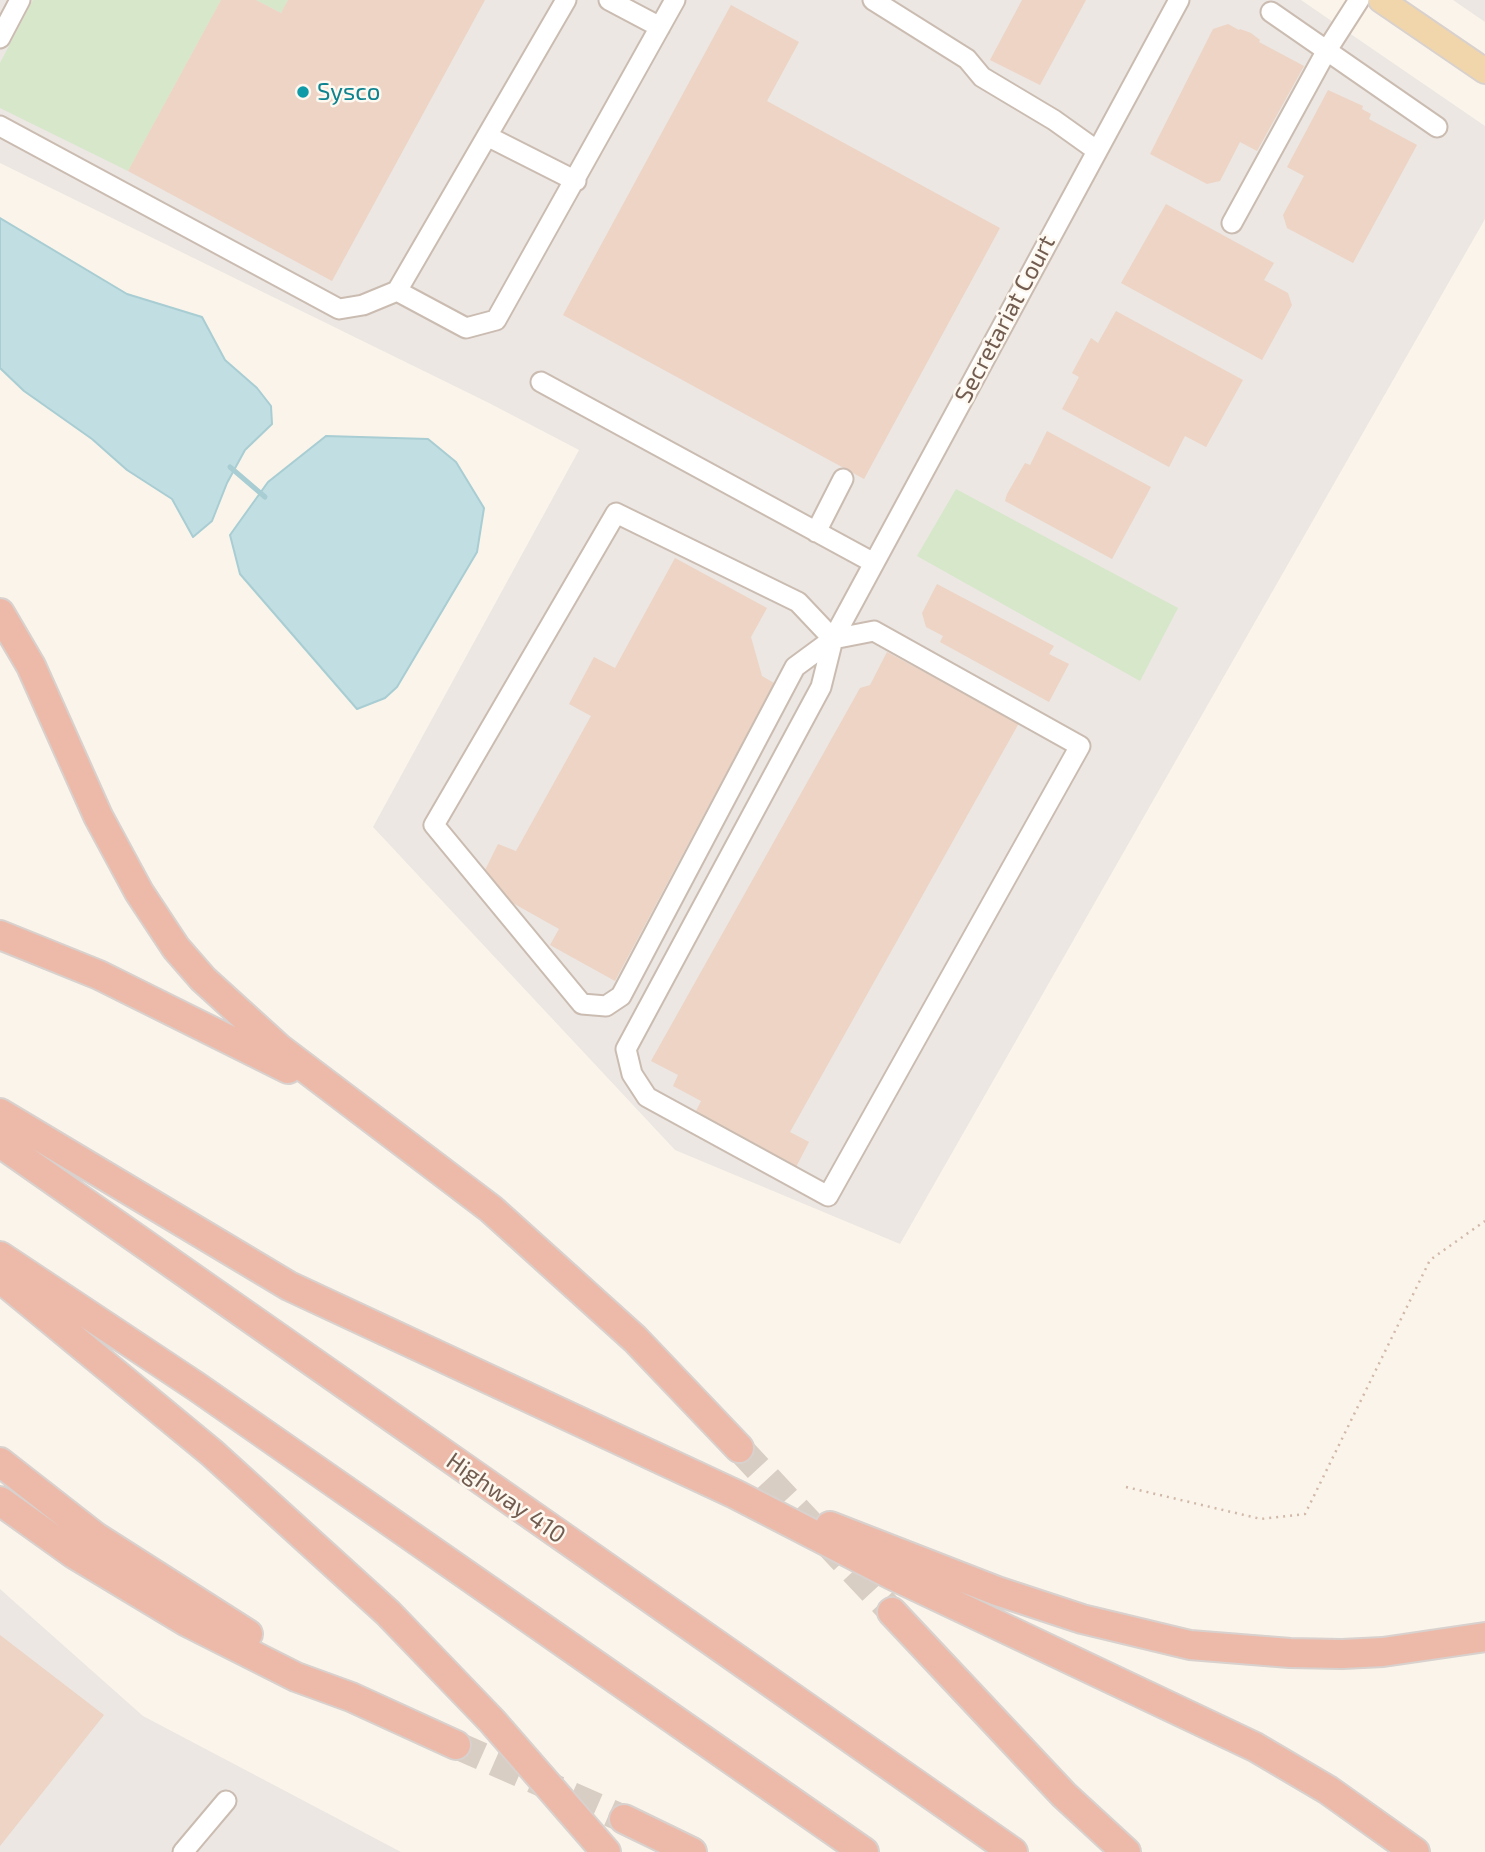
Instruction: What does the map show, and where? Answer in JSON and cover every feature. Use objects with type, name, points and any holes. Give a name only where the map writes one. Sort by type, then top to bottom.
[{"type":"highway","points":[[0,614],[31,666],[98,816],[139,892],[176,948],[203,979],[271,1041],[491,1209],[635,1339],[739,1448]]},
{"type":"highway","points":[[0,935],[99,975],[335,1092]]},
{"type":"highway","points":[[0,1113],[289,1286],[735,1494],[892,1575],[1255,1747],[1328,1790],[1415,1852]]},
{"type":"highway","name":"Highway 410","points":[[0,1143],[1013,1852]]},
{"type":"highway","points":[[0,1256],[197,1387],[864,1852]]},
{"type":"highway","points":[[0,1279],[212,1453],[388,1613],[492,1721],[606,1852]]},
{"type":"highway","points":[[0,1462],[96,1537],[173,1588],[301,1663],[351,1697]]},
{"type":"highway","points":[[735,1494],[859,1536],[997,1591],[1082,1619],[1190,1645],[1342,1654],[1485,1637]]},
{"type":"highway","points":[[0,1501],[74,1554],[187,1622],[296,1677],[351,1697],[456,1745]]},
{"type":"highway","points":[[892,1612],[1065,1795],[1126,1852]]},
{"type":"highway","points":[[624,1819],[692,1852]]},
{"type":"main road","points":[[1381,0],[1485,71]]},
{"type":"street","points":[[0,38],[20,0]]},
{"type":"street","points":[[0,126],[339,309],[363,305],[397,291],[566,0]]},
{"type":"street","points":[[609,0],[660,27]]},
{"type":"street","points":[[397,291],[466,328],[496,320],[676,0]]},
{"type":"street","points":[[873,0],[967,59],[982,77],[1054,120],[1096,150]]},
{"type":"street","name":"Secretariat Court","points":[[833,639],[1179,0]]},
{"type":"street","points":[[1232,223],[1328,50],[1359,0]]},
{"type":"street","points":[[1271,12],[1437,127]]},
{"type":"street","points":[[487,136],[576,181]]},
{"type":"street","points":[[541,382],[874,564]]},
{"type":"street","points":[[816,531],[843,479]]},
{"type":"street","points":[[833,639],[798,602],[616,513],[434,825],[582,1004],[606,1006],[621,996],[795,667],[833,639],[874,631],[1080,746],[828,1196],[647,1097],[632,1074],[626,1049],[821,687],[833,639]]},
{"type":"street","points":[[183,1852],[226,1801]]},
{"type":"path","points":[[1126,1487],[1261,1519],[1305,1514],[1430,1260],[1485,1221]]},
{"type":"shaded area","points":[[0,0],[1301,0],[1485,126],[1485,219],[900,1244],[675,1150],[373,827],[579,450],[489,403],[0,163]]},
{"type":"shaded area","points":[[1453,0],[1485,0],[1485,22]]},
{"type":"shaded area","points":[[0,1589],[143,1716],[401,1852],[0,1852]]},
{"type":"green space","points":[[33,0],[221,0],[128,171],[0,108],[0,63]]},
{"type":"green space","points":[[256,0],[288,0],[281,13]]},
{"type":"green space","points":[[956,489],[1178,608],[1140,681],[917,556]]},
{"type":"water","points":[[0,218],[127,294],[202,317],[225,360],[257,388],[271,406],[272,424],[245,450],[227,483],[212,521],[193,537],[172,499],[127,470],[92,439],[24,391],[0,368]]},
{"type":"water","points":[[326,436],[428,439],[456,462],[484,508],[477,552],[397,687],[385,698],[357,709],[240,574],[230,535],[268,482]]},
{"type":"building","name":"Sysco","points":[[221,0],[256,0],[281,13],[288,0],[485,0],[332,281],[128,171]]},
{"type":"building","points":[[1022,0],[1086,0],[1040,85],[990,60]]},
{"type":"building","points":[[731,5],[799,42],[767,101],[1000,228],[864,479],[563,315]]},
{"type":"building","points":[[1228,24],[1251,33],[1259,42],[1304,66],[1257,151],[1240,142],[1220,181],[1207,184],[1150,154],[1213,29]]},
{"type":"building","points":[[1328,90],[1363,106],[1362,109],[1371,114],[1369,119],[1417,145],[1353,263],[1287,228],[1283,215],[1304,176],[1287,167]]},
{"type":"building","points":[[1166,204],[1274,263],[1264,280],[1288,293],[1292,305],[1262,360],[1121,283]]},
{"type":"building","points":[[1116,311],[1243,380],[1206,447],[1185,436],[1169,467],[1062,409],[1079,377],[1072,373],[1091,338],[1098,343]]},
{"type":"building","points":[[1047,431],[1151,487],[1112,559],[1005,501],[1025,463],[1030,465]]},
{"type":"building","points":[[675,558],[767,608],[751,637],[762,676],[774,683],[615,981],[550,945],[559,929],[511,902],[484,872],[498,844],[516,851],[591,716],[569,704],[594,657],[615,668]]},
{"type":"building","points":[[937,584],[1054,646],[1049,654],[1069,664],[1049,702],[940,642],[943,636],[926,627],[922,613]]},
{"type":"building","points":[[887,652],[1019,723],[790,1132],[809,1142],[796,1167],[695,1113],[701,1101],[673,1086],[678,1075],[651,1061],[860,688],[870,685]]},
{"type":"building","points":[[0,1635],[104,1715],[0,1846]]},
{"type":"waterway","points":[[230,467],[265,497]]},
{"type":"tunnel","points":[[739,1448],[892,1612]]},
{"type":"tunnel","points":[[456,1745],[624,1819]]},
{"type":"place","name":"Sysco","points":[[303,92]]}]
